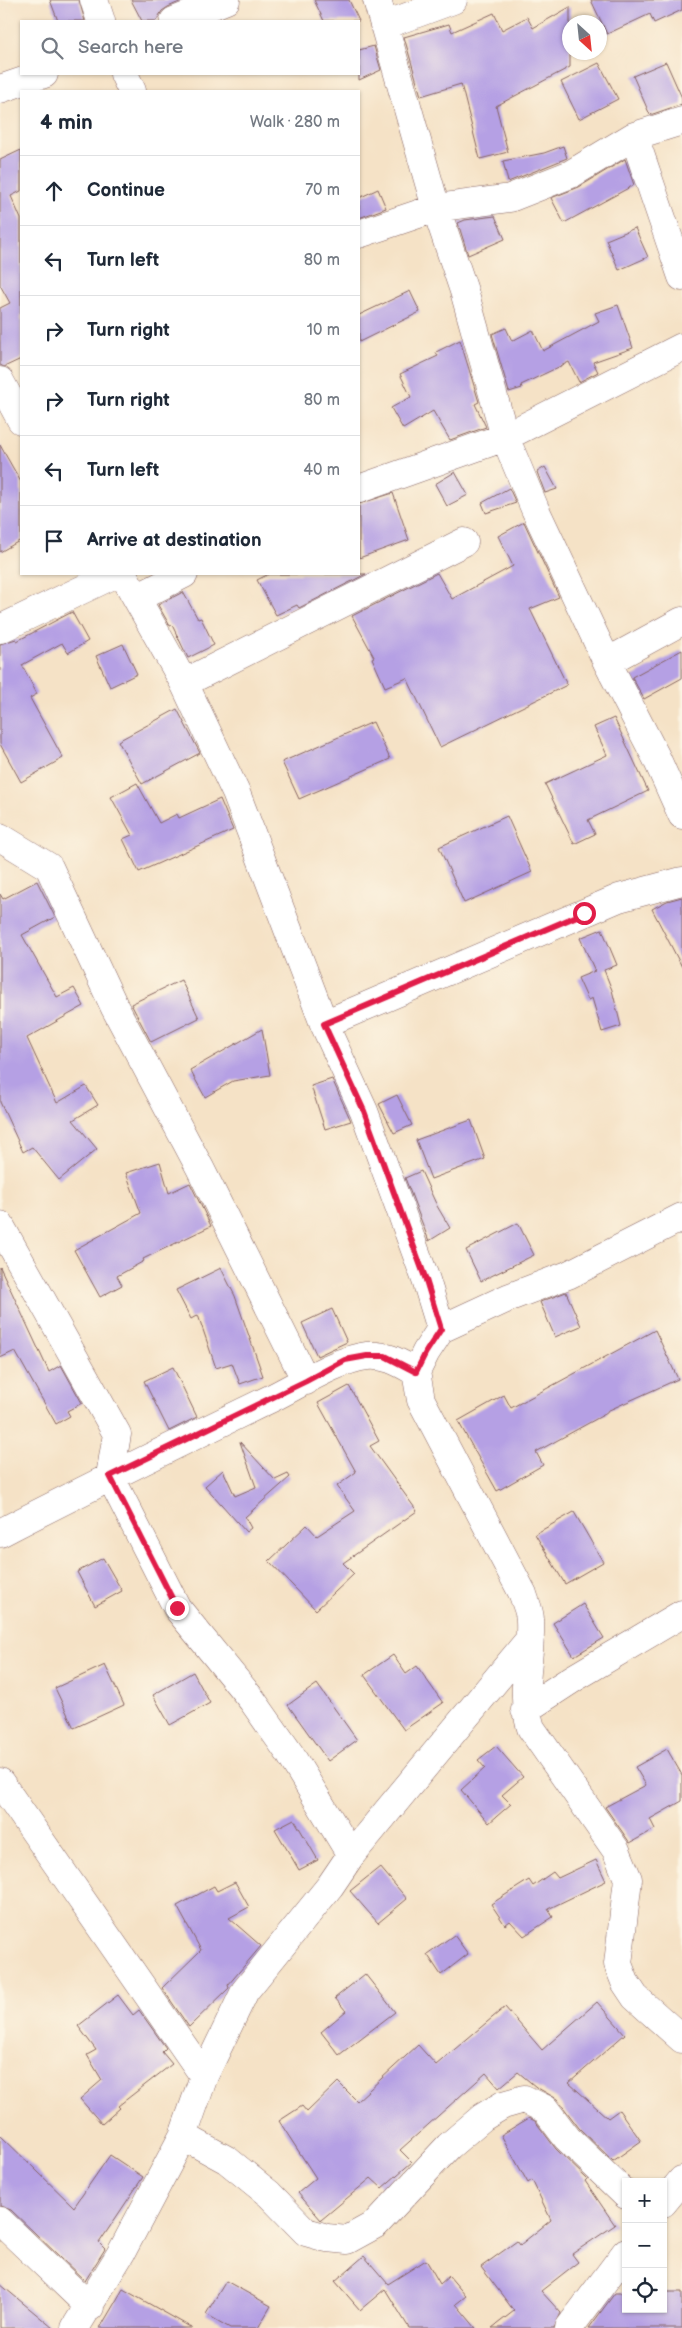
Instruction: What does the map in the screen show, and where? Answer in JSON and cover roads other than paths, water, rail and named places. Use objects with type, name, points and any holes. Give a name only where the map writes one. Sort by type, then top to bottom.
[{"type":"street","points":[[94,0],[101,20]]},
{"type":"street","points":[[176,20],[226,0]]},
{"type":"street","points":[[453,0],[381,13],[436,208],[464,291],[505,438],[535,509],[607,662],[656,757],[682,815]]},
{"type":"street","points":[[0,89],[41,75]]},
{"type":"street","points":[[124,75],[132,90]]},
{"type":"street","points":[[360,234],[436,208],[510,198],[571,174],[634,136],[682,121]]},
{"type":"street","points":[[634,136],[682,277]]},
{"type":"street","points":[[360,489],[505,438],[682,347]]},
{"type":"street","points":[[0,381],[20,418]]},
{"type":"street","points":[[184,683],[464,542]]},
{"type":"street","points":[[0,630],[113,575]]},
{"type":"street","points":[[124,575],[184,683],[236,793],[324,1024],[364,1111],[426,1280],[441,1329]]},
{"type":"street","points":[[137,598],[182,575]]},
{"type":"street","points":[[607,662],[682,621]]},
{"type":"street","points":[[0,838],[49,867],[115,1008],[200,1168],[306,1381]]},
{"type":"street","points":[[324,1024],[619,898],[682,882]]},
{"type":"street","points":[[682,1217],[568,1275],[510,1297],[441,1329],[416,1372],[421,1400],[523,1594],[530,1618],[530,1639],[525,1686],[526,1710],[531,1728],[616,1850],[624,1865],[628,1879],[618,1949],[618,1964],[625,1982],[635,1997],[682,2039]]},
{"type":"street","points":[[0,1225],[117,1434],[110,1476],[177,1608],[252,1700],[285,1746],[351,1855]]},
{"type":"street","points":[[0,1533],[110,1476],[306,1381],[345,1360],[367,1356],[385,1356],[416,1372]]},
{"type":"street","points":[[526,1710],[574,1678],[682,1614]]},
{"type":"street","points":[[0,2221],[83,2318],[183,2136],[204,2076],[244,1991],[330,1886],[351,1855],[530,1639]]},
{"type":"street","points":[[0,1782],[204,2076]]},
{"type":"street","points":[[183,2136],[227,2160],[269,2194],[306,2232],[327,2238],[348,2240],[376,2224],[449,2146],[476,2123],[503,2105],[524,2099],[545,2109],[567,2138],[622,2191]]},
{"type":"street","points":[[667,2198],[682,2180]]},
{"type":"street","points":[[569,2328],[622,2257]]}]
